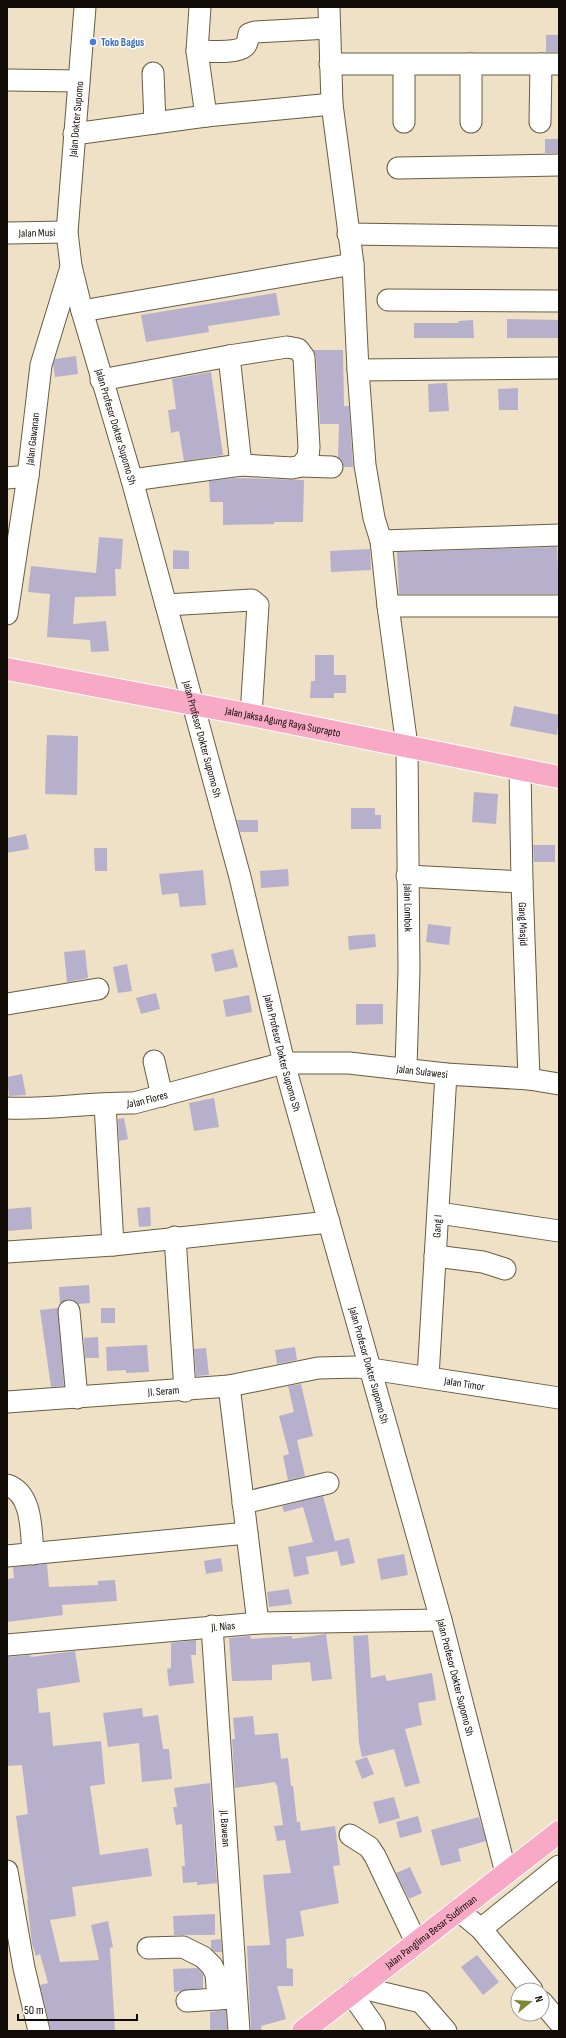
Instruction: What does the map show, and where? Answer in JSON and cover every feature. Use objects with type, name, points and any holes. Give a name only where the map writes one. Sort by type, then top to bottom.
[{"type":"main road","name":"Jalan Jaksa Agung Raya Suprapto","points":[[7,669],[251,715],[559,777]]},
{"type":"main road","name":"Jalan Panglima Besar Sudirman","points":[[303,2031],[559,1832]]},
{"type":"street","name":"Jalan Dokter Supomo","points":[[67,232],[85,7]]},
{"type":"street","points":[[200,7],[197,51],[206,116]]},
{"type":"street","name":"Jalan Lombok","points":[[329,7],[332,104],[353,264],[358,370],[365,465],[374,518],[381,541],[388,606],[407,746],[409,970],[406,1068]]},
{"type":"street","points":[[197,51],[235,50],[244,47],[247,44],[249,34],[255,32],[329,28]]},
{"type":"street","points":[[330,64],[550,64],[540,122]]},
{"type":"street","points":[[471,64],[471,122]]},
{"type":"street","points":[[404,65],[404,122]]},
{"type":"street","points":[[153,72],[155,123]]},
{"type":"street","points":[[7,80],[79,81]]},
{"type":"street","points":[[74,134],[206,116],[332,104]]},
{"type":"street","points":[[398,168],[559,165]]},
{"type":"street","name":"Jalan Musi","points":[[7,233],[67,232]]},
{"type":"street","name":"Jalan Profesor Dokter Supomo Sh","points":[[67,232],[71,266],[82,311],[101,380],[132,480],[240,877],[284,1063],[312,1223],[370,1369],[440,1620],[506,1873]]},
{"type":"street","points":[[348,234],[559,237]]},
{"type":"street","points":[[82,311],[353,264]]},
{"type":"street","name":"Jalan Gawanan","points":[[7,614],[28,476],[41,365],[71,266]]},
{"type":"street","points":[[388,300],[559,301]]},
{"type":"street","points":[[101,380],[229,356],[287,347],[298,349],[304,357],[309,447],[308,457],[301,466]]},
{"type":"street","points":[[229,356],[241,465]]},
{"type":"street","points":[[358,370],[559,368]]},
{"type":"street","points":[[132,480],[241,465],[292,468],[301,466],[332,467]]},
{"type":"street","points":[[7,478],[28,476]]},
{"type":"street","points":[[381,541],[559,535]]},
{"type":"street","points":[[166,605],[252,600],[258,605],[251,715]]},
{"type":"street","points":[[388,606],[559,606]]},
{"type":"street","name":"Gang Masjid","points":[[520,769],[522,882],[529,1079]]},
{"type":"street","points":[[407,876],[522,882]]},
{"type":"street","points":[[7,1004],[98,989]]},
{"type":"street","points":[[154,1061],[162,1096]]},
{"type":"street","name":"Jalan Sulawesi","points":[[284,1063],[349,1063],[406,1068],[446,1074],[529,1079],[559,1084]]},
{"type":"street","name":"Jalan Flores","points":[[7,1108],[48,1108],[134,1103],[284,1063]]},
{"type":"street","name":"Gang I","points":[[428,1377],[439,1213],[446,1074]]},
{"type":"street","points":[[105,1104],[113,1245]]},
{"type":"street","points":[[439,1213],[559,1231]]},
{"type":"street","points":[[7,1252],[113,1245],[312,1223]]},
{"type":"street","points":[[175,1237],[185,1390]]},
{"type":"street","points":[[435,1256],[483,1262],[505,1269]]},
{"type":"street","points":[[69,1311],[77,1398]]},
{"type":"street","name":"Jl. Seram","points":[[7,1402],[229,1386],[324,1367],[370,1369]]},
{"type":"street","name":"Jalan Timor","points":[[370,1369],[559,1398]]},
{"type":"street","points":[[229,1386],[258,1623]]},
{"type":"street","points":[[243,1503],[328,1483]]},
{"type":"street","points":[[7,1485],[21,1494],[27,1506],[33,1554]]},
{"type":"street","points":[[7,1556],[247,1533]]},
{"type":"street","name":"Jl. Nias","points":[[7,1645],[258,1623],[440,1620]]},
{"type":"street","name":"Jl. Bawean","points":[[212,1626],[227,1998],[239,2031]]},
{"type":"street","points":[[350,1836],[369,1847],[375,1856],[416,1942]]},
{"type":"street","points":[[481,1929],[559,1866]]},
{"type":"street","points":[[7,1871],[24,1968],[39,2031]]},
{"type":"street","points":[[458,1910],[481,1929],[525,1982]]},
{"type":"street","points":[[148,1948],[183,1947],[203,1957],[212,1966],[227,1998],[187,2001]]},
{"type":"street","points":[[355,1990],[417,2003],[446,2031]]},
{"type":"street","points":[[355,1990],[374,2026],[375,2031]]},
{"type":"street","points":[[417,2003],[425,2031]]},
{"type":"street","points":[[550,2011],[559,2022]]},
{"type":"building","points":[[546,35],[559,35],[559,52],[546,52]]},
{"type":"building","points":[[545,139],[559,139],[559,153],[545,153]]},
{"type":"building","points":[[276,293],[280,315],[208,326],[209,332],[146,342],[141,315]]},
{"type":"building","points":[[507,319],[559,320],[559,338],[507,338]]},
{"type":"building","points":[[473,320],[474,338],[414,338],[414,323],[459,323],[458,321]]},
{"type":"building","points":[[313,350],[343,350],[344,406],[349,406],[353,467],[344,467],[342,461],[338,457],[339,424],[320,424],[316,356]]},
{"type":"building","points":[[76,356],[78,374],[55,377],[53,365],[55,359]]},
{"type":"building","points":[[211,372],[223,455],[184,461],[179,431],[171,433],[168,410],[176,409],[172,379]]},
{"type":"building","points":[[447,383],[449,411],[429,412],[428,384]]},
{"type":"building","points":[[518,388],[518,410],[499,410],[498,389]]},
{"type":"building","points":[[236,478],[304,480],[303,522],[223,525],[223,502],[210,502],[209,481]]},
{"type":"building","points":[[99,537],[123,539],[121,569],[115,569],[116,596],[75,597],[73,624],[106,621],[109,651],[91,652],[90,640],[47,637],[50,594],[28,592],[31,566],[96,573]]},
{"type":"building","points":[[557,547],[559,594],[399,594],[397,552]]},
{"type":"building","points":[[370,549],[371,570],[331,572],[330,551]]},
{"type":"building","points":[[173,550],[189,551],[189,569],[173,569]]},
{"type":"building","points":[[315,655],[334,655],[334,675],[346,675],[346,693],[334,693],[334,698],[310,698],[311,681],[315,681]]},
{"type":"building","points":[[514,706],[559,715],[557,735],[510,726]]},
{"type":"building","points":[[47,735],[78,736],[77,795],[45,794]]},
{"type":"building","points":[[474,792],[498,794],[496,824],[472,822]]},
{"type":"building","points":[[351,808],[375,808],[375,815],[381,815],[381,829],[351,829]]},
{"type":"building","points":[[237,820],[258,820],[258,832],[240,832]]},
{"type":"building","points":[[26,834],[29,849],[7,853],[7,838]]},
{"type":"building","points":[[533,845],[555,845],[555,862],[534,862]]},
{"type":"building","points":[[94,848],[107,848],[107,871],[95,871]]},
{"type":"building","points":[[288,869],[289,886],[261,888],[260,871]]},
{"type":"building","points":[[203,870],[206,905],[180,907],[178,893],[162,895],[159,874]]},
{"type":"building","points":[[428,924],[451,927],[449,945],[426,942]]},
{"type":"building","points":[[375,934],[376,947],[349,950],[348,936]]},
{"type":"building","points":[[233,949],[238,967],[215,972],[211,954]]},
{"type":"building","points":[[85,950],[88,978],[67,982],[64,952]]},
{"type":"building","points":[[127,964],[132,991],[118,993],[113,967]]},
{"type":"building","points":[[156,993],[160,1009],[141,1014],[136,998]]},
{"type":"building","points":[[249,995],[252,1012],[226,1017],[223,1000]]},
{"type":"building","points":[[356,1004],[383,1004],[383,1024],[356,1025]]},
{"type":"building","points":[[22,1074],[26,1095],[9,1096],[7,1077]]},
{"type":"building","points":[[214,1098],[219,1127],[194,1131],[189,1103]]},
{"type":"building","points":[[124,1118],[128,1139],[119,1141],[118,1119]]},
{"type":"building","points":[[31,1207],[32,1229],[7,1231],[7,1209]]},
{"type":"building","points":[[150,1207],[151,1226],[139,1227],[137,1208]]},
{"type":"building","points":[[89,1285],[90,1303],[78,1304],[68,1299],[60,1304],[59,1287]]},
{"type":"building","points":[[58,1308],[64,1386],[51,1387],[40,1310]]},
{"type":"building","points":[[101,1308],[115,1308],[115,1323],[101,1323]]},
{"type":"building","points":[[98,1337],[99,1358],[85,1358],[84,1338]]},
{"type":"building","points":[[147,1345],[149,1372],[126,1373],[126,1370],[107,1371],[106,1347]]},
{"type":"building","points":[[295,1347],[297,1360],[277,1364],[275,1350]]},
{"type":"building","points":[[206,1348],[209,1375],[196,1376],[194,1349]]},
{"type":"building","points":[[301,1384],[313,1436],[297,1440],[305,1476],[288,1480],[283,1456],[289,1454],[279,1416],[294,1412],[288,1386]]},
{"type":"building","points":[[323,1496],[335,1541],[349,1538],[355,1563],[341,1566],[337,1551],[306,1557],[309,1574],[294,1577],[288,1547],[313,1542],[303,1507],[284,1512],[282,1506]]},
{"type":"building","points":[[404,1554],[408,1575],[381,1580],[377,1559]]},
{"type":"building","points":[[221,1558],[223,1571],[206,1574],[204,1561]]},
{"type":"building","points":[[47,1564],[49,1587],[98,1585],[98,1581],[115,1580],[117,1601],[62,1605],[63,1615],[7,1622],[7,1579],[14,1578],[13,1567]]},
{"type":"building","points":[[289,1589],[292,1604],[269,1607],[267,1592]]},
{"type":"building","points":[[326,1634],[332,1679],[312,1681],[310,1662],[272,1665],[272,1680],[232,1681],[229,1638],[250,1636],[251,1639],[292,1636],[292,1639]]},
{"type":"building","points":[[368,1635],[371,1678],[385,1675],[387,1681],[432,1673],[436,1700],[418,1703],[422,1725],[405,1729],[420,1783],[405,1787],[394,1749],[362,1757],[359,1743],[353,1636]]},
{"type":"building","points":[[196,1640],[196,1655],[191,1655],[194,1683],[169,1686],[167,1669],[171,1668],[171,1643]]},
{"type":"building","points":[[75,1651],[80,1682],[37,1689],[39,1713],[50,1712],[53,1746],[101,1741],[105,1784],[90,1786],[100,1855],[148,1848],[152,1876],[72,1887],[76,1916],[50,1920],[60,1962],[99,1960],[91,1925],[108,1921],[113,1947],[110,1948],[115,2031],[51,2031],[40,1985],[48,1983],[40,1954],[36,1956],[32,1944],[28,1900],[16,1816],[28,1814],[22,1765],[7,1766],[7,1657],[30,1655],[31,1657]]},
{"type":"building","points":[[142,1708],[143,1717],[158,1715],[163,1749],[169,1749],[172,1779],[142,1782],[139,1743],[108,1747],[103,1713]]},
{"type":"building","points":[[253,1716],[255,1735],[278,1733],[281,1759],[288,1758],[297,1822],[300,1822],[301,1831],[335,1826],[340,1865],[333,1866],[339,1903],[300,1911],[304,1936],[286,1939],[287,1968],[293,1969],[293,1986],[277,1986],[286,2019],[261,2026],[262,2031],[251,2031],[247,1946],[270,1945],[263,1875],[291,1873],[285,1840],[277,1841],[274,1826],[283,1825],[277,1785],[275,1782],[235,1788],[232,1739],[235,1739],[233,1718]]},
{"type":"building","points":[[367,1757],[374,1774],[362,1779],[355,1761]]},
{"type":"building","points":[[210,1783],[217,1883],[197,1885],[197,1882],[183,1883],[182,1866],[185,1866],[182,1824],[176,1825],[173,1807],[177,1807],[174,1788]]},
{"type":"building","points":[[394,1797],[400,1818],[379,1824],[373,1802]]},
{"type":"building","points":[[418,1816],[422,1832],[400,1838],[396,1822]]},
{"type":"building","points":[[479,1817],[486,1841],[458,1849],[461,1861],[441,1866],[431,1830]]},
{"type":"building","points":[[410,1867],[422,1893],[409,1899],[396,1873]]},
{"type":"building","points":[[215,1914],[215,1935],[174,1935],[173,1916]]},
{"type":"building","points":[[221,1939],[222,1952],[215,1952],[211,1948],[211,1940]]},
{"type":"building","points":[[477,1955],[499,1982],[483,1995],[461,1967]]},
{"type":"building","points":[[197,1968],[203,1974],[203,1988],[174,1992],[173,1969]]},
{"type":"building","points":[[226,2010],[227,2031],[210,2031],[210,2012]]},
{"type":"place","name":"Toko Bagus","points":[[93,42]]}]
